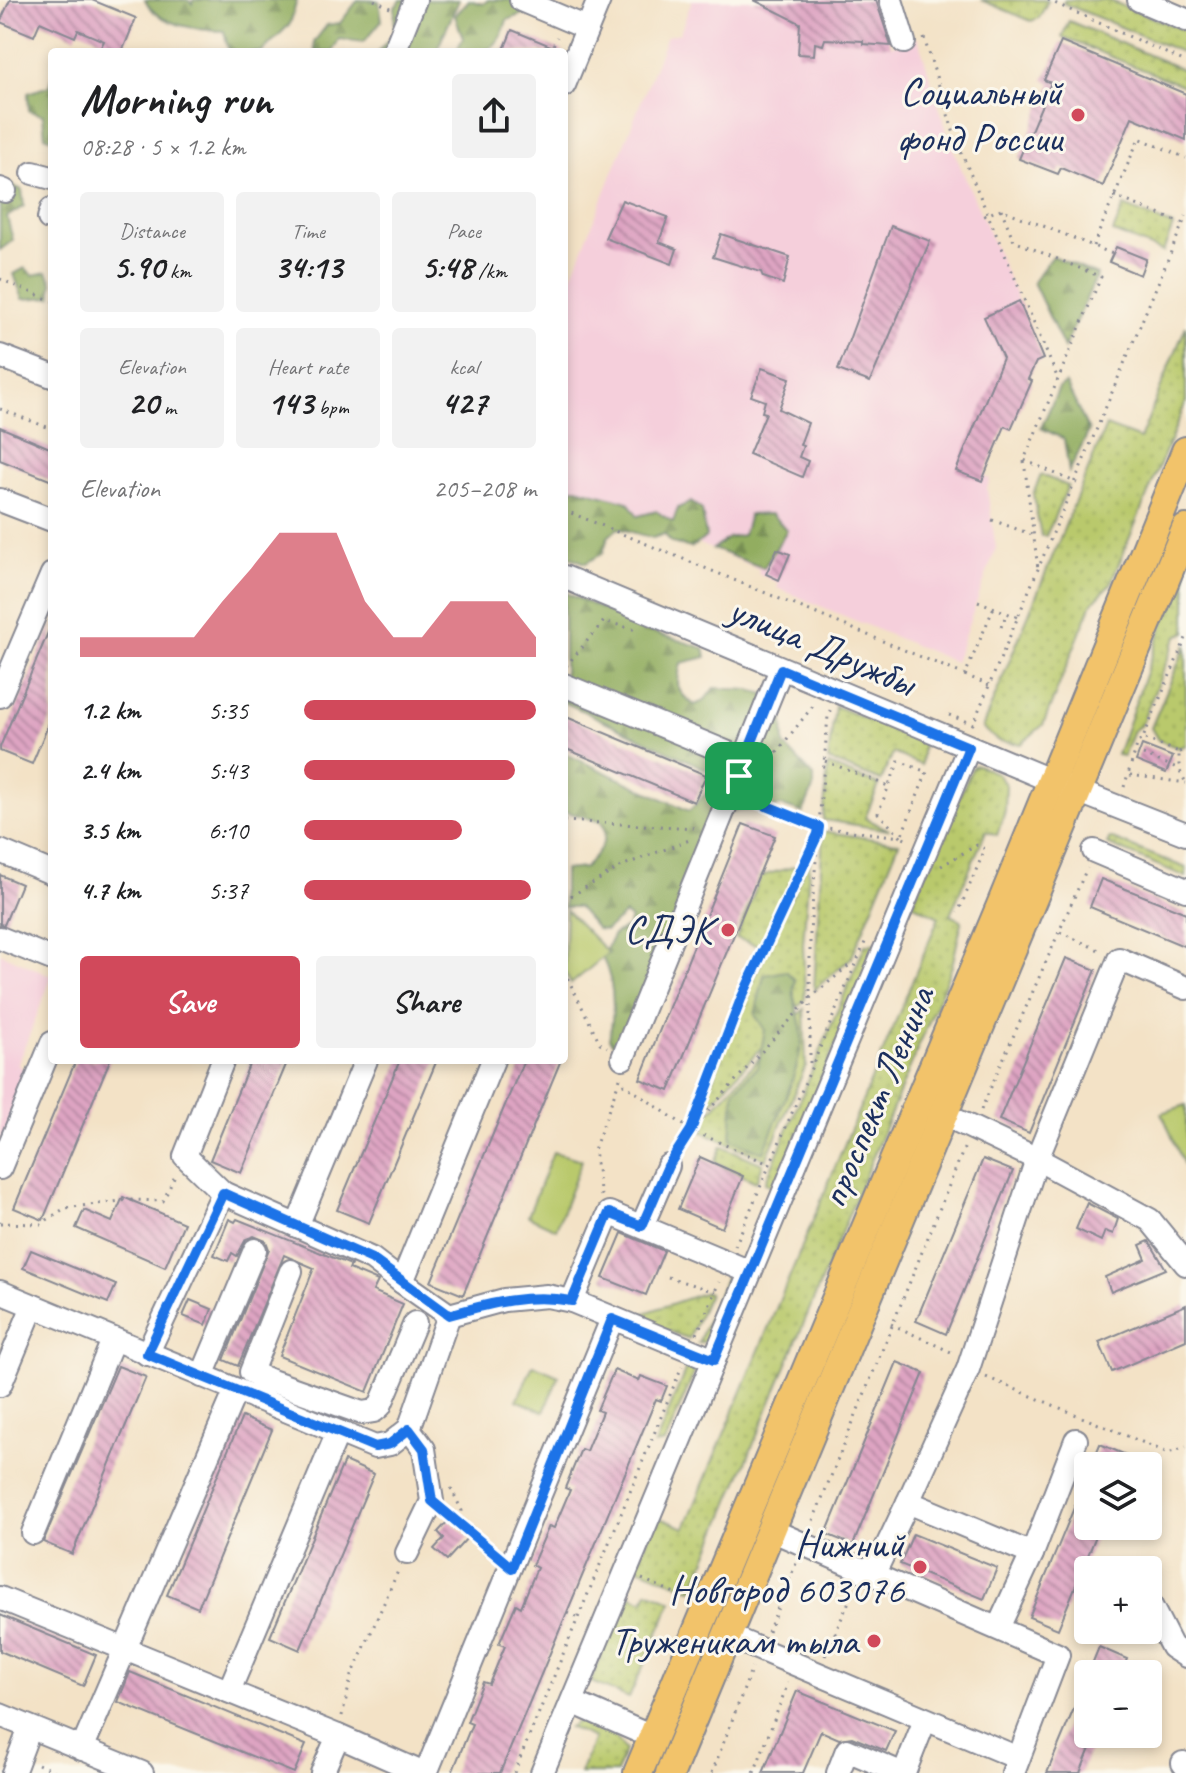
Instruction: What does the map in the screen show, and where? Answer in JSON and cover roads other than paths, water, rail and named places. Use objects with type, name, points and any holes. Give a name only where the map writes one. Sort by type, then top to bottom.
[{"type":"main road","name":"проспект Ленина","points":[[638,1773],[1052,781],[1186,451]]},
{"type":"main road","name":"проспект Ленина","points":[[670,1773],[1080,791],[1186,529]]},
{"type":"street","points":[[396,48],[415,0]]},
{"type":"street","points":[[521,0],[587,28]]},
{"type":"street","points":[[568,75],[599,0]]},
{"type":"street","points":[[891,0],[902,33]]},
{"type":"street","points":[[1139,0],[1186,20]]},
{"type":"street","points":[[0,356],[48,374]]},
{"type":"street","points":[[0,500],[48,518]]},
{"type":"street","name":"улица Дружбы","points":[[568,579],[969,747],[1186,834]]},
{"type":"street","points":[[0,696],[48,583]]},
{"type":"street","points":[[623,1058],[781,669]]},
{"type":"street","points":[[568,687],[739,776]]},
{"type":"street","points":[[542,1773],[969,747]]},
{"type":"street","points":[[0,851],[48,871]]},
{"type":"street","points":[[1094,851],[1186,890]]},
{"type":"street","points":[[0,938],[48,957]]},
{"type":"street","points":[[863,1571],[879,1563],[968,1369],[1037,1159],[1119,959],[1186,988]]},
{"type":"street","points":[[0,1168],[48,1053]]},
{"type":"street","points":[[221,1064],[185,1156],[223,1193],[372,1259],[449,1315]]},
{"type":"street","points":[[297,1226],[364,1064]]},
{"type":"street","points":[[402,1282],[491,1064]]},
{"type":"street","points":[[945,1115],[1037,1159],[1150,1220],[1186,1264]]},
{"type":"street","points":[[642,1226],[668,1166]]},
{"type":"street","points":[[147,1354],[223,1193]]},
{"type":"street","points":[[572,1301],[609,1213],[750,1272]]},
{"type":"street","points":[[202,1376],[255,1250]]},
{"type":"street","points":[[291,1271],[251,1372],[262,1389],[338,1432],[375,1447],[390,1444],[409,1429],[449,1315]]},
{"type":"street","points":[[0,1292],[236,1390],[262,1389],[362,1413],[374,1411],[380,1406],[415,1323]]},
{"type":"street","points":[[449,1315],[504,1300],[547,1296],[572,1301],[714,1360]]},
{"type":"street","points":[[0,1385],[33,1306]]},
{"type":"street","points":[[0,1598],[424,1773],[512,1568],[612,1319]]},
{"type":"street","points":[[33,1533],[113,1340]]},
{"type":"street","points":[[82,1749],[236,1390]]},
{"type":"street","points":[[407,1553],[432,1501],[424,1449],[409,1429]]},
{"type":"street","points":[[229,1691],[338,1432]]},
{"type":"street","points":[[998,1628],[1032,1554],[1076,1440]]},
{"type":"street","points":[[908,1502],[1032,1554]]},
{"type":"street","points":[[726,1635],[925,1720],[1016,1765],[1058,1655],[771,1530]]},
{"type":"street","points":[[1162,1627],[1172,1647],[1186,1656]]},
{"type":"street","points":[[572,1702],[652,1737]]},
{"type":"street","points":[[0,1715],[142,1773]]},
{"type":"street","points":[[838,1773],[847,1750],[902,1773],[925,1720]]},
{"type":"street","points":[[13,1773],[30,1728]]},
{"type":"street","points":[[322,1773],[338,1736]]},
{"type":"place","name":"Социальный фонд России","points":[[1078,115]]},
{"type":"place","name":"СДЭК","points":[[728,930]]},
{"type":"place","name":"Нижний Новгород 603076","points":[[920,1567]]},
{"type":"place","name":"Труженикам тыла","points":[[874,1641]]}]
